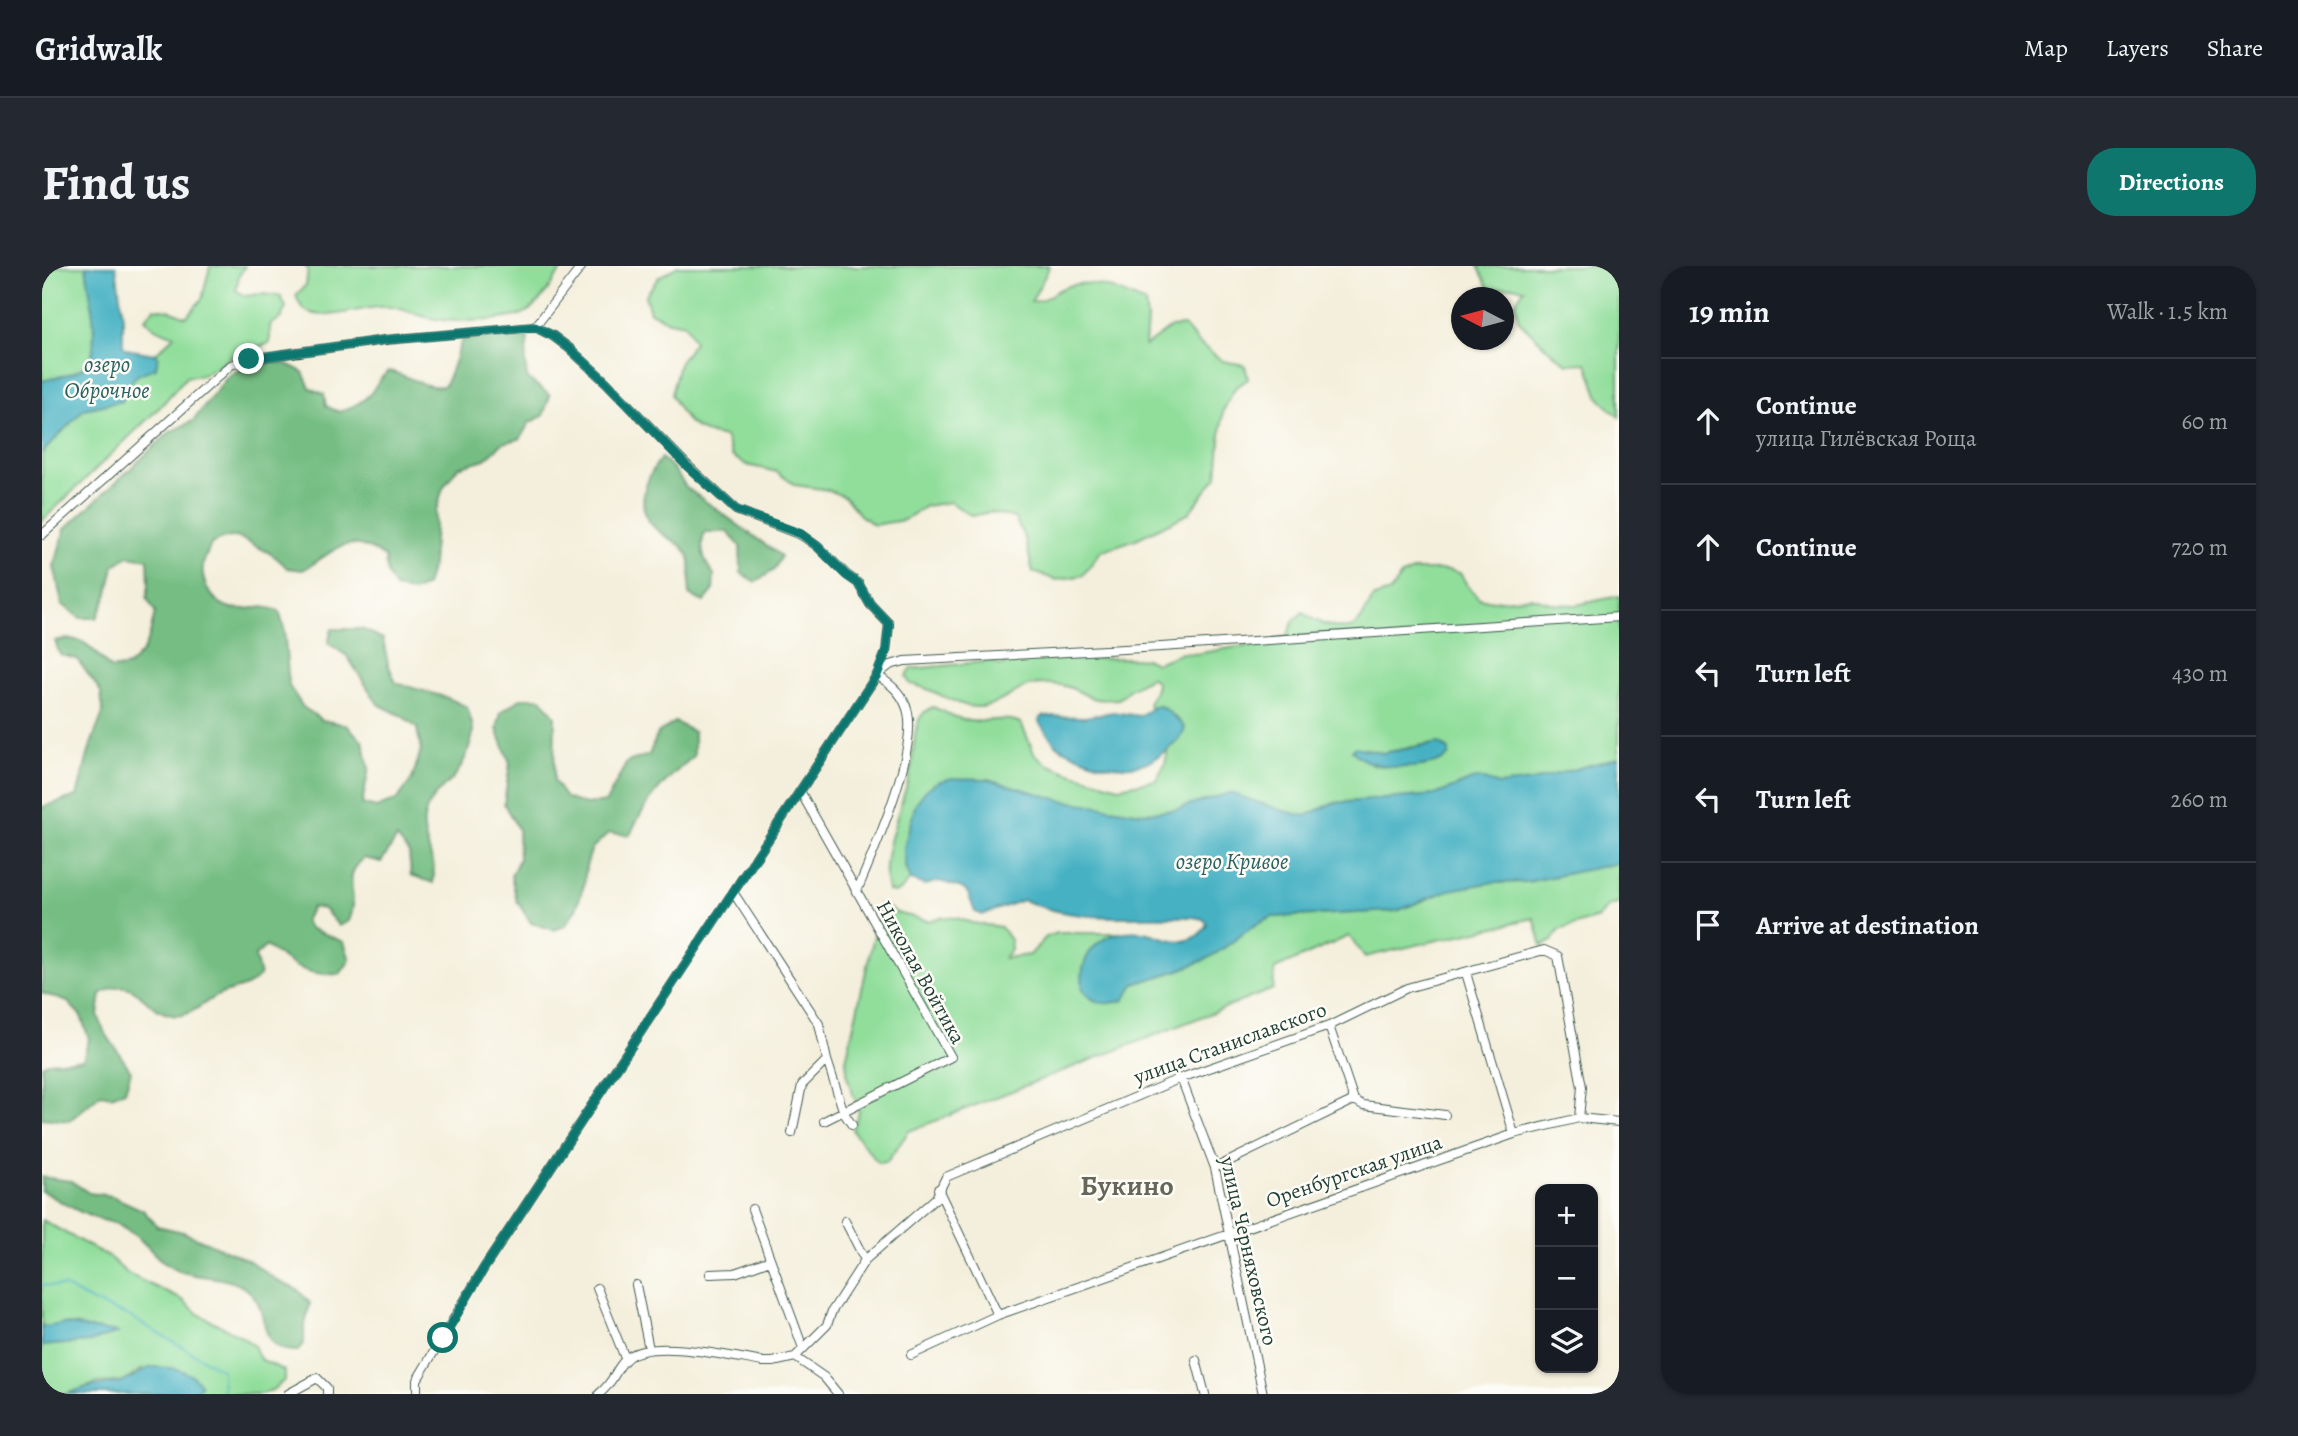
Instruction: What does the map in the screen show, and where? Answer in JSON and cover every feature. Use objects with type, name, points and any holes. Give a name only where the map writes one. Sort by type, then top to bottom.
[{"type":"street","points":[[535,327],[582,266]]},
{"type":"street","points":[[42,535],[231,365],[249,359],[385,340],[535,327],[553,336],[588,365],[687,466],[736,510],[801,534],[858,583],[870,604],[889,624],[886,652],[877,675],[475,1285],[417,1380],[417,1394]]},
{"type":"street","points":[[877,675],[890,665],[905,661],[1619,617]]},
{"type":"street","points":[[857,891],[890,815],[909,733],[908,708],[896,689],[877,675]]},
{"type":"street","points":[[800,791],[857,891]]},
{"type":"street","name":"Николая Войтика","points":[[824,1121],[951,1057],[857,891]]},
{"type":"street","points":[[733,892],[819,1024],[843,1112],[852,1125]]},
{"type":"street","name":"улица Станиславского","points":[[795,1356],[827,1325],[832,1311],[865,1260],[936,1198],[946,1177],[1181,1078],[1329,1026],[1407,988],[1544,950],[1558,956],[1582,1087],[1579,1118]]},
{"type":"street","points":[[1466,973],[1514,1134]]},
{"type":"street","points":[[1329,1026],[1354,1100],[1363,1105],[1445,1115]]},
{"type":"street","points":[[792,1133],[802,1085],[828,1060]]},
{"type":"street","name":"улица Черняховского","points":[[1181,1078],[1215,1168],[1263,1394]]},
{"type":"street","points":[[1215,1168],[1354,1100]]},
{"type":"street","name":"Оренбургская улица","points":[[911,1355],[998,1315],[1514,1134],[1579,1118],[1619,1122]]},
{"type":"street","points":[[938,1189],[998,1315]]},
{"type":"street","points":[[752,1209],[803,1348]]},
{"type":"street","points":[[845,1221],[865,1260]]},
{"type":"street","points":[[710,1274],[734,1273],[770,1260]]},
{"type":"street","points":[[636,1285],[649,1349]]},
{"type":"street","points":[[597,1288],[625,1358]]},
{"type":"street","points":[[599,1394],[612,1383],[625,1358],[649,1349],[673,1348],[763,1362],[795,1356],[824,1377],[838,1394]]},
{"type":"street","points":[[1196,1360],[1205,1394]]},
{"type":"street","points":[[288,1394],[317,1378],[327,1388],[327,1394]]},
{"type":"green space","points":[[42,266],[86,266],[94,344],[92,355],[84,367],[42,381]]},
{"type":"green space","points":[[210,266],[245,266],[239,276],[236,290],[244,296],[280,296],[286,307],[281,318],[270,325],[270,343],[231,356],[202,375],[186,377],[161,406],[42,521],[42,453],[84,409],[122,401],[130,381],[158,357],[155,354],[174,336],[153,327],[145,319],[154,308],[170,310],[186,317],[202,299]]},
{"type":"green space","points":[[305,266],[564,266],[544,295],[525,313],[497,319],[462,321],[439,320],[385,307],[325,315],[308,312],[300,305],[296,295],[306,285],[308,269]]},
{"type":"green space","points":[[678,266],[1050,266],[1031,302],[1044,299],[1072,285],[1104,286],[1145,303],[1145,346],[1171,327],[1184,326],[1199,343],[1223,361],[1245,365],[1248,379],[1235,388],[1223,411],[1217,476],[1188,514],[1136,539],[1101,551],[1083,575],[1057,580],[1033,572],[1025,539],[1015,518],[990,512],[972,516],[950,502],[926,506],[904,520],[874,525],[860,515],[845,497],[828,490],[795,485],[777,472],[747,465],[732,456],[725,437],[705,432],[692,425],[671,395],[679,364],[694,342],[685,324],[669,321],[650,312],[645,296],[659,277]]},
{"type":"green space","points":[[1478,266],[1619,266],[1619,417],[1599,398],[1587,363],[1568,364],[1519,321],[1515,303],[1524,289],[1512,286],[1488,287]]},
{"type":"green space","points":[[521,334],[528,337],[525,362],[527,378],[550,395],[543,416],[529,423],[520,439],[503,443],[485,459],[458,467],[443,488],[436,511],[432,565],[426,586],[413,592],[395,588],[387,574],[385,557],[371,549],[350,544],[333,550],[303,570],[287,568],[264,550],[242,539],[228,537],[211,544],[203,565],[204,581],[208,589],[212,596],[225,606],[241,609],[263,607],[279,611],[284,628],[289,686],[303,707],[322,720],[346,725],[363,741],[369,768],[362,804],[376,808],[397,800],[412,779],[421,750],[417,728],[402,716],[378,704],[347,656],[328,643],[332,629],[362,629],[383,639],[388,664],[396,683],[448,698],[467,707],[473,731],[468,752],[456,775],[431,801],[424,819],[433,866],[433,883],[411,875],[409,853],[397,838],[381,862],[364,858],[354,869],[351,879],[353,906],[349,921],[339,926],[324,909],[312,907],[305,921],[309,928],[344,942],[350,960],[340,974],[318,973],[300,968],[266,946],[255,956],[260,976],[245,986],[221,994],[185,1014],[172,1015],[162,1012],[123,986],[101,994],[98,1015],[104,1031],[131,1071],[125,1091],[111,1096],[101,1094],[69,1121],[42,1118],[42,1065],[83,1059],[89,1039],[81,1016],[68,1002],[42,993],[42,807],[77,796],[91,744],[103,713],[101,692],[77,659],[60,655],[55,641],[74,640],[87,645],[111,669],[129,666],[143,651],[155,612],[147,598],[148,559],[128,556],[114,566],[108,593],[97,618],[80,618],[62,604],[54,566],[65,529],[170,432],[193,421],[228,376],[243,368],[270,362],[287,364],[303,372],[310,388],[324,394],[326,406],[339,412],[367,397],[389,371],[423,384],[444,386],[462,340]]},
{"type":"green space","points":[[661,458],[673,468],[687,488],[781,556],[774,570],[755,582],[741,573],[740,546],[728,532],[705,532],[702,549],[707,565],[714,575],[713,591],[704,602],[689,595],[689,557],[683,548],[648,520],[643,503],[647,483]]},
{"type":"green space","points":[[1414,570],[1448,570],[1460,573],[1479,598],[1493,601],[1531,597],[1555,604],[1576,605],[1619,596],[1619,757],[1532,781],[1499,785],[1477,778],[1435,795],[1333,803],[1306,816],[1230,793],[1174,810],[1141,813],[1060,800],[988,779],[916,803],[905,851],[910,880],[895,893],[888,891],[886,863],[911,770],[915,734],[922,714],[933,707],[970,721],[1002,719],[1021,723],[1034,753],[1047,764],[1119,787],[1156,780],[1165,764],[1168,749],[1176,743],[1181,722],[1161,706],[1151,709],[1148,703],[1157,683],[1151,677],[1119,699],[1096,699],[1064,686],[1041,684],[1031,685],[996,703],[977,707],[957,703],[910,684],[906,676],[911,669],[992,661],[1000,666],[1014,659],[1133,658],[1156,663],[1182,653],[1195,654],[1269,645],[1288,634],[1294,620],[1303,612],[1331,626],[1354,626],[1374,597],[1390,592],[1400,577]],"holes":[[[1427,744],[1445,746],[1449,755],[1443,760],[1400,767],[1371,764],[1364,748],[1383,753]]]},
{"type":"green space","points":[[522,698],[541,698],[555,716],[554,781],[566,798],[586,805],[606,802],[627,762],[649,755],[658,733],[675,722],[694,732],[694,756],[657,791],[630,835],[609,833],[592,848],[576,909],[565,926],[554,930],[531,923],[517,901],[511,876],[519,859],[518,829],[504,804],[510,763],[497,729],[501,712]]},
{"type":"green space","points":[[1619,863],[1619,904],[1609,906],[1598,918],[1559,930],[1552,941],[1542,946],[1534,918],[1365,957],[1349,936],[1275,969],[1273,989],[909,1131],[887,1162],[878,1163],[852,1130],[859,1111],[848,1080],[846,1060],[881,904],[897,913],[929,921],[942,917],[957,918],[1001,927],[1010,940],[1011,949],[1004,958],[1030,955],[1046,937],[1057,933],[1121,933],[1105,939],[1124,1000],[1134,984],[1208,958],[1256,925],[1273,917],[1397,911],[1449,890],[1488,883],[1527,882]]},
{"type":"green space","points":[[42,1177],[71,1181],[89,1193],[112,1196],[143,1210],[157,1226],[183,1232],[248,1260],[278,1281],[298,1290],[310,1303],[304,1343],[298,1351],[274,1345],[265,1328],[255,1297],[246,1289],[230,1281],[173,1268],[120,1226],[82,1213],[42,1191]]},
{"type":"green space","points":[[42,1220],[109,1257],[128,1274],[183,1300],[198,1314],[241,1336],[254,1346],[260,1359],[285,1371],[285,1380],[262,1394],[193,1394],[198,1391],[142,1369],[125,1381],[97,1383],[67,1394],[42,1394],[42,1346],[89,1342],[116,1334],[74,1325],[42,1327]]},
{"type":"water","name":"озеро Оброчное","points":[[86,266],[116,266],[123,318],[123,346],[126,349],[155,354],[158,357],[156,368],[136,376],[122,401],[84,409],[42,453],[42,381],[79,370],[88,363],[92,355],[93,316]]},
{"type":"water","points":[[1157,705],[1185,727],[1184,731],[1174,744],[1153,759],[1130,766],[1093,762],[1063,749],[1039,722],[1044,716],[1085,717],[1113,712],[1139,716]]},
{"type":"water","points":[[1439,743],[1449,750],[1449,755],[1441,761],[1415,767],[1384,766],[1359,757],[1352,750],[1355,747],[1383,753]]},
{"type":"water","name":"озеро Кривое","points":[[1619,757],[1619,863],[1527,882],[1488,883],[1449,890],[1397,911],[1273,917],[1256,925],[1208,958],[1134,984],[1124,1000],[1112,1003],[1097,1002],[1083,990],[1085,964],[1089,953],[1097,944],[1117,934],[1130,932],[1144,932],[1182,941],[1200,934],[1207,923],[1203,919],[1193,917],[1085,915],[1043,908],[1023,900],[982,915],[975,912],[968,893],[962,888],[940,881],[925,885],[910,880],[905,867],[904,847],[916,803],[926,790],[937,782],[952,778],[988,779],[1060,800],[1141,813],[1174,810],[1230,793],[1306,816],[1333,803],[1435,795],[1477,778],[1499,785],[1532,781]]},
{"type":"water","points":[[63,1324],[119,1333],[89,1342],[42,1346],[42,1327]]},
{"type":"water","points":[[152,1367],[173,1368],[185,1372],[201,1385],[193,1394],[67,1394],[88,1387],[122,1382]]},
{"type":"waterway","points":[[42,1285],[65,1287],[95,1303],[127,1315],[222,1370],[223,1394]]},
{"type":"district","name":"Букино","points":[[1127,1185]]},
{"type":"route","points":[[249,359],[385,340],[535,327],[569,348],[606,382],[687,466],[736,510],[801,534],[817,546],[846,575],[858,583],[870,604],[889,624],[886,652],[877,675],[484,1268],[443,1338]]}]
